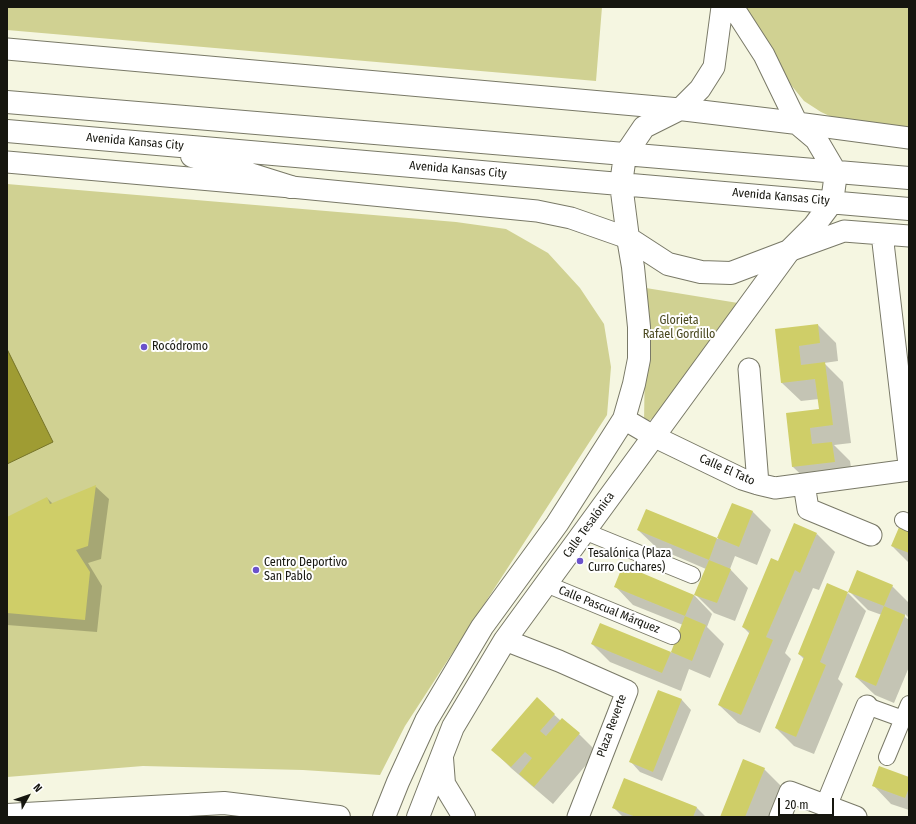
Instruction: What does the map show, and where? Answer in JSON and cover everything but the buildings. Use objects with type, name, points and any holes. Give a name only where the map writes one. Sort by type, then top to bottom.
[{"type":"main road","points":[[7,102],[909,178]]},
{"type":"main road","points":[[384,817],[398,782],[426,721],[482,627],[557,524],[624,419],[634,384],[639,358],[639,327],[634,266],[628,238],[620,184],[625,155],[644,127],[680,109],[797,123],[816,139],[836,173],[832,202],[814,226],[789,251],[731,273],[701,272],[668,264],[628,238]]},
{"type":"main road","name":"Avenida Kansas City","points":[[7,131],[909,209]]},
{"type":"main road","points":[[152,144],[291,187]]},
{"type":"main road","name":"Calle Tesalónica","points":[[418,817],[453,727],[505,640],[789,251]]},
{"type":"main road","points":[[482,627],[505,640]]},
{"type":"main road","points":[[442,755],[444,784],[464,817]]},
{"type":"main road","points":[[7,815],[95,814],[224,803],[339,817]]},
{"type":"street","points":[[7,49],[680,109],[700,89],[714,67],[722,7]]},
{"type":"street","points":[[733,7],[764,55],[797,123],[909,138]]},
{"type":"street","points":[[7,162],[291,187],[537,212],[571,218],[628,238]]},
{"type":"street","points":[[789,251],[844,231],[909,236]]},
{"type":"street","points":[[882,234],[909,465]]},
{"type":"street","points":[[749,369],[758,484]]},
{"type":"street","name":"Calle El Tato","points":[[624,419],[653,436],[742,478],[775,488],[909,470]]},
{"type":"street","points":[[804,484],[808,509],[872,535]]},
{"type":"street","points":[[584,531],[692,575]]},
{"type":"street","name":"Calle Pascual Márquez","points":[[546,584],[672,636]]},
{"type":"street","name":"Plaza Reverte","points":[[505,640],[559,661],[627,691],[584,815]]},
{"type":"street","points":[[826,806],[867,706],[906,711],[887,757]]},
{"type":"street","points":[[780,817],[790,792],[856,817]]},
{"type":"green space","points":[[7,7],[602,7],[596,81],[7,30]]},
{"type":"green space","points":[[746,7],[909,7],[909,131],[836,119],[821,112],[804,101],[787,80],[770,45]]},
{"type":"green space","name":"Centro Deportivo San Pablo","points":[[7,184],[456,222],[506,229],[548,253],[580,288],[604,324],[611,367],[607,415],[405,726],[380,775],[303,770],[143,766],[7,777]]},
{"type":"green space","name":"Glorieta Rafael Gordillo","points":[[646,288],[738,303],[660,413],[644,424]]},
{"type":"shaded area","points":[[7,349],[53,442],[7,464]]},
{"type":"place","name":"Rocódromo","points":[[144,347]]},
{"type":"place","name":"Tesalónica (Plaza Curro Cuchares)","points":[[580,561]]},
{"type":"place","name":"Centro Deportivo San Pablo","points":[[256,570]]}]
